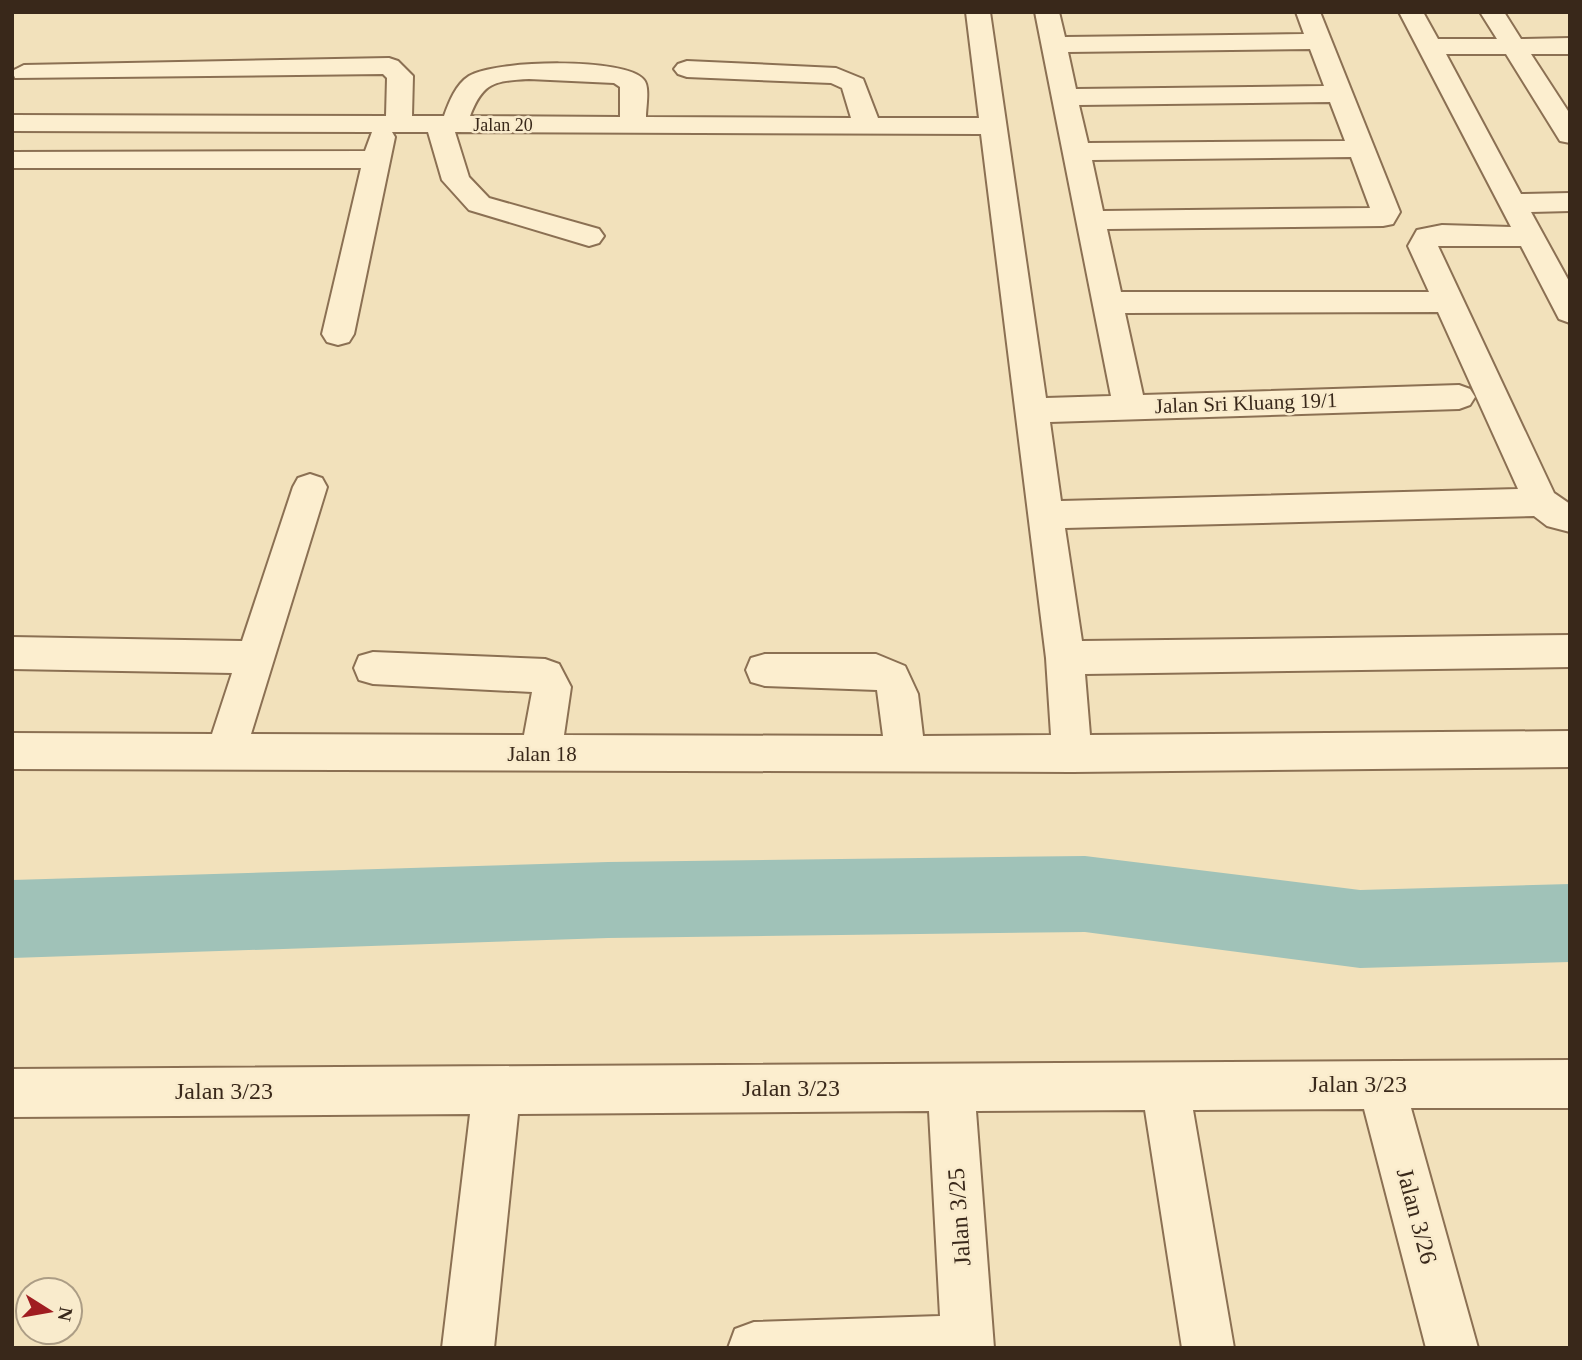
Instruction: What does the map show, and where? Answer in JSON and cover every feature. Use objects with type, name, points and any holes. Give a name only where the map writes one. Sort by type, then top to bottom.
[{"type":"street","points":[[978,12],[1065,658],[1072,754]]},
{"type":"street","points":[[1047,12],[1129,407]]},
{"type":"street","points":[[1090,220],[1383,216],[1386,212],[1308,12]]},
{"type":"street","points":[[1411,12],[1570,313]]},
{"type":"street","points":[[1492,12],[1570,135]]},
{"type":"street","points":[[1054,45],[1319,41]]},
{"type":"street","points":[[1429,47],[1570,46]]},
{"type":"street","points":[[23,73],[389,66],[400,76],[392,124],[377,159],[338,334]]},
{"type":"street","points":[[687,69],[836,76],[854,84],[867,125]]},
{"type":"street","points":[[589,236],[479,204],[456,180],[446,124],[466,94],[480,79],[506,74],[530,74],[609,75],[633,83],[633,125]]},
{"type":"street","points":[[1063,97],[1339,94]]},
{"type":"street","name":"Jalan 20","points":[[12,123],[995,126]]},
{"type":"street","points":[[1075,152],[1361,149]]},
{"type":"street","points":[[12,160],[377,159]]},
{"type":"street","points":[[1512,203],[1570,202]]},
{"type":"street","points":[[1046,515],[1555,510],[1423,246],[1427,237],[1442,235],[1530,237]]},
{"type":"street","points":[[1107,303],[1449,302]]},
{"type":"street","name":"Jalan Sri Kluang 19/1","points":[[1033,410],[1459,397]]},
{"type":"street","points":[[226,751],[310,487]]},
{"type":"street","points":[[1065,658],[1454,650],[1570,651]]},
{"type":"street","points":[[12,653],[256,657]]},
{"type":"street","points":[[373,668],[545,676],[552,687],[541,754]]},
{"type":"street","points":[[765,670],[876,671],[891,678],[899,694],[905,754]]},
{"type":"street","name":"Jalan 18","points":[[12,751],[1072,754],[1570,749]]},
{"type":"street","name":"Jalan 3/26","points":[[1381,1084],[1452,1348]]},
{"type":"street","name":"Jalan 3/23","points":[[12,1093],[1570,1084]]},
{"type":"street","points":[[1165,1085],[1208,1348]]},
{"type":"street","name":"Jalan 3/25","points":[[951,1087],[968,1344]]},
{"type":"street","points":[[468,1348],[497,1089]]},
{"type":"street","points":[[754,1348],[968,1344]]},
{"type":"waterway","points":[[12,919],[608,900],[1085,894],[1360,929],[1570,923]]}]
